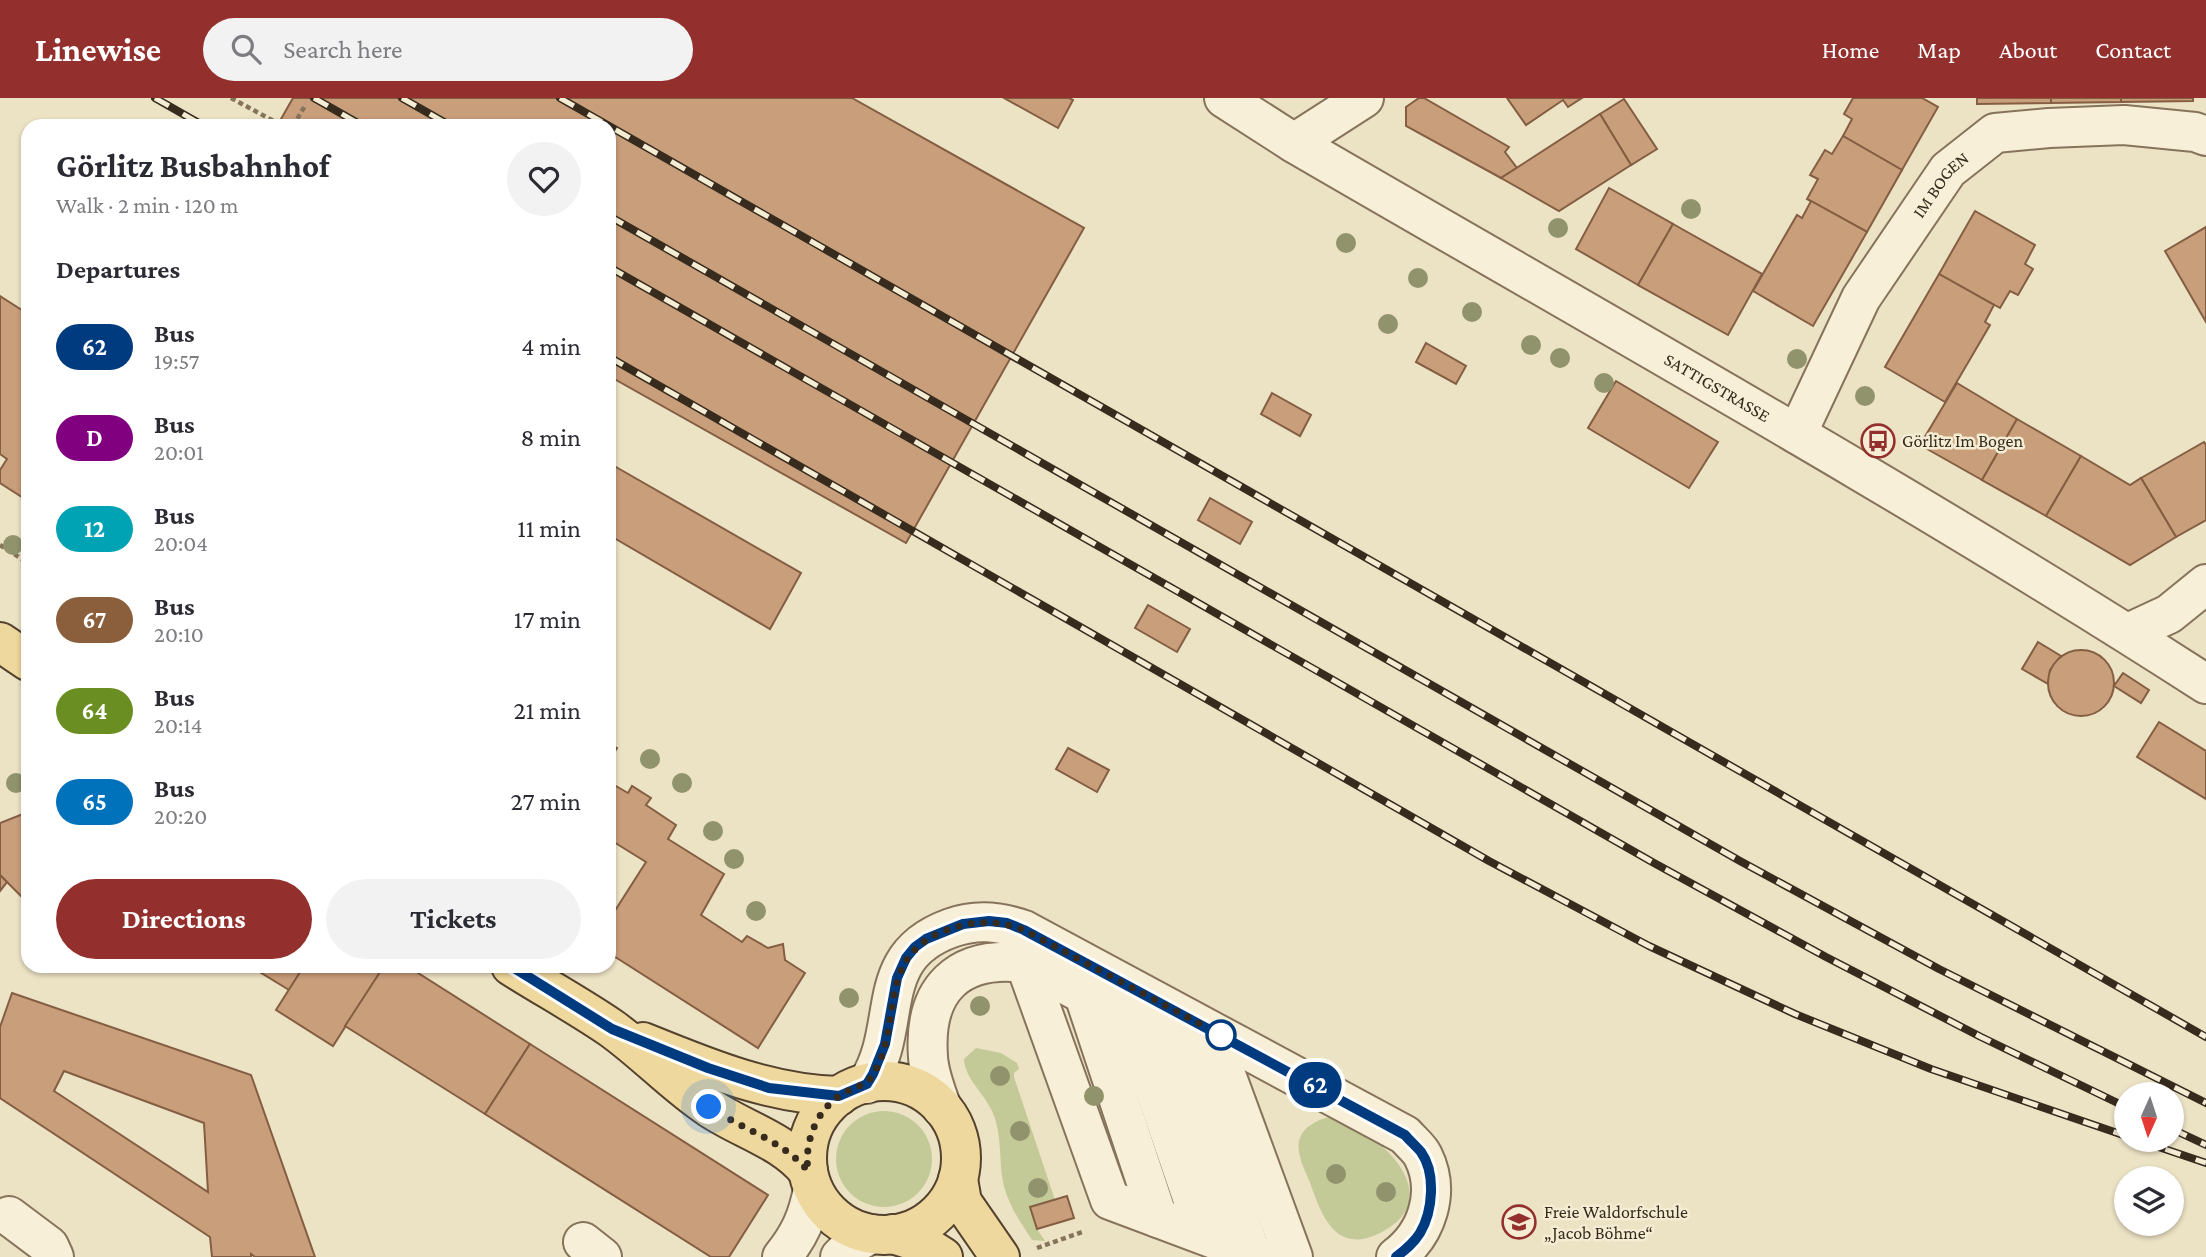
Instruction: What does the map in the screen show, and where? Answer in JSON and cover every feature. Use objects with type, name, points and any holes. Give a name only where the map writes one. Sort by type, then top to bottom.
[{"type":"main road","points":[[524,973],[612,1029],[690,1094],[718,1113],[782,1147],[800,1160],[823,1205],[837,1219],[853,1228],[921,1243],[943,1257]]},
{"type":"main road","points":[[612,1029],[741,1080],[785,1091],[853,1090],[892,1082],[916,1088],[942,1108],[953,1124],[961,1158],[958,1179],[948,1202],[936,1215],[912,1230],[882,1234]]},
{"type":"main road","points":[[811,1180],[807,1153],[814,1128],[827,1107],[853,1090]]},
{"type":"main road","points":[[958,1179],[961,1202],[1013,1254]]},
{"type":"street","name":"SATTIGSTRASSE","points":[[1224,98],[1294,143],[1797,435],[2201,675]]},
{"type":"street","points":[[1294,143],[1364,98]]},
{"type":"street","name":"IM BOGEN","points":[[1797,435],[1861,298],[1948,170],[1995,133],[2124,125],[2195,132],[2206,136]]},
{"type":"street","points":[[2128,634],[2169,614],[2206,584]]},
{"type":"street","points":[[853,1090],[878,1065],[885,1044],[897,978],[906,958],[915,947],[926,939],[963,924],[989,921],[1007,923],[1036,936],[1405,1135],[1422,1153],[1429,1171],[1430,1191],[1428,1212],[1421,1231],[1411,1245],[1396,1257]]},
{"type":"street","points":[[942,1108],[928,1058],[930,1020],[939,992],[956,976],[979,965],[1005,961],[1025,963],[1224,1069],[1293,1257]]},
{"type":"street","points":[[1025,963],[1110,1200],[1257,1255]]},
{"type":"street","points":[[1084,995],[1158,1218]]},
{"type":"street","points":[[1131,1020],[1205,1235]]},
{"type":"street","points":[[1178,1044],[1257,1255]]},
{"type":"street","points":[[782,1257],[802,1230],[808,1214],[811,1180]]},
{"type":"street","points":[[9,1216],[49,1246],[54,1257]]},
{"type":"street","points":[[840,1257],[853,1244],[882,1234]]},
{"type":"path","points":[[231,98],[270,119]]},
{"type":"path","points":[[297,119],[306,104]]},
{"type":"path","points":[[0,545],[21,558]]},
{"type":"path","points":[[1013,1254],[1097,1228]]},
{"type":"green space","points":[[976,1048],[1001,1053],[1017,1063],[1019,1069],[1014,1073],[1014,1077],[1055,1200],[1031,1208],[1037,1229],[1045,1241],[1032,1240],[1006,1193],[995,1120],[989,1104],[965,1066],[964,1059]]},
{"type":"green space","points":[[884,1111],[902,1115],[918,1125],[928,1141],[932,1159],[928,1177],[918,1193],[902,1203],[884,1207],[866,1203],[850,1193],[840,1177],[836,1159],[840,1141],[850,1125],[866,1115]]},
{"type":"green space","points":[[1329,1117],[1358,1129],[1373,1139],[1399,1164],[1406,1179],[1410,1193],[1407,1208],[1398,1221],[1380,1233],[1364,1239],[1351,1239],[1332,1228],[1319,1205],[1301,1159],[1299,1143],[1302,1134],[1308,1127]]},
{"type":"building","points":[[293,98],[852,98],[1084,228],[906,543],[616,380],[616,119],[281,119]]},
{"type":"building","points":[[1004,98],[1069,98],[1073,100],[1058,128]]},
{"type":"building","points":[[1419,98],[1424,98],[1509,147],[1505,152],[1517,168],[1501,178],[1406,126],[1406,107]]},
{"type":"building","points":[[1507,98],[1582,98],[1568,107],[1563,100],[1526,125]]},
{"type":"building","points":[[1853,98],[1922,98],[1938,107],[1902,170],[1843,136],[1852,119],[1844,114]]},
{"type":"building","points":[[1977,98],[2051,98],[2051,103],[1977,104]]},
{"type":"building","points":[[2051,98],[2121,98],[2121,102],[2051,103]]},
{"type":"building","points":[[2121,98],[2193,98],[2193,101],[2121,102]]},
{"type":"building","points":[[1624,99],[1657,149],[1631,165],[1600,114]]},
{"type":"building","points":[[1600,114],[1631,165],[1559,211],[1501,178]]},
{"type":"building","points":[[1843,136],[1902,170],[1867,232],[1807,199],[1818,179],[1810,175],[1825,150],[1832,154]]},
{"type":"building","points":[[1609,188],[1673,224],[1638,285],[1576,249]]},
{"type":"building","points":[[1811,201],[1867,232],[1813,326],[1753,291],[1797,215],[1802,218]]},
{"type":"building","points":[[1975,211],[2035,245],[2025,264],[2033,269],[2018,295],[2010,291],[2000,308],[1939,274]]},
{"type":"building","points":[[1673,224],[1762,274],[1728,335],[1638,285]]},
{"type":"building","points":[[2206,227],[2206,322],[2165,251]]},
{"type":"building","points":[[1939,274],[1994,305],[1985,322],[1990,325],[1945,402],[1885,367]]},
{"type":"building","points":[[0,296],[21,310],[21,496],[0,483],[0,470],[7,459],[0,454]]},
{"type":"building","points":[[1426,343],[1466,366],[1456,384],[1416,362]]},
{"type":"building","points":[[1616,381],[1718,442],[1689,488],[1588,428]]},
{"type":"building","points":[[1957,383],[2017,419],[1982,480],[1920,445]]},
{"type":"building","points":[[1272,393],[1311,415],[1300,436],[1261,414]]},
{"type":"building","points":[[2017,419],[2081,456],[2046,516],[1982,480]]},
{"type":"building","points":[[2204,442],[2206,520],[2176,537],[2141,478]]},
{"type":"building","points":[[2081,456],[2130,485],[2141,478],[2176,537],[2130,565],[2046,516]]},
{"type":"building","points":[[616,467],[801,573],[770,629],[616,539]]},
{"type":"building","points":[[1210,498],[1252,522],[1240,544],[1198,520]]},
{"type":"building","points":[[1148,605],[1190,629],[1177,652],[1135,628]]},
{"type":"building","points":[[2038,642],[2061,656],[2050,670],[2048,684],[2022,669]]},
{"type":"building","points":[[2075,650],[2087,650],[2099,655],[2109,665],[2114,683],[2112,696],[2099,711],[2087,716],[2075,716],[2063,711],[2053,701],[2048,689],[2048,677],[2053,665],[2063,655]]},
{"type":"building","points":[[2123,673],[2149,690],[2141,703],[2114,686]]},
{"type":"building","points":[[2159,722],[2206,751],[2206,799],[2137,757]]},
{"type":"building","points":[[1068,748],[1109,770],[1097,792],[1056,769]]},
{"type":"building","points":[[616,786],[628,793],[632,786],[651,798],[646,805],[676,825],[668,839],[724,874],[701,915],[742,942],[747,936],[768,948],[783,944],[785,960],[805,973],[758,1048],[616,957],[616,909],[646,862],[616,843]]},
{"type":"building","points":[[21,815],[21,896],[0,875],[0,823]]},
{"type":"building","points":[[0,875],[7,882],[0,891]]},
{"type":"building","points":[[261,973],[300,973],[289,990]]},
{"type":"building","points":[[300,973],[380,973],[333,1046],[276,1010]]},
{"type":"building","points":[[379,973],[418,973],[530,1044],[485,1114],[345,1026]]},
{"type":"building","points":[[12,993],[251,1075],[315,1257],[255,1257],[251,1254],[251,1257],[212,1257],[210,1237],[0,1098],[0,1027]],"holes":[[[64,1071],[204,1123],[208,1192],[54,1091]]]},
{"type":"building","points":[[530,1044],[768,1195],[729,1257],[711,1257],[485,1114]]},
{"type":"building","points":[[1067,1196],[1074,1218],[1037,1229],[1030,1207]]},
{"type":"railway","points":[[155,98],[192,119]]},
{"type":"railway","points":[[314,98],[351,119]]},
{"type":"railway","points":[[402,98],[439,119]]},
{"type":"railway","points":[[560,98],[597,119]]},
{"type":"railway","points":[[616,130],[2206,1037]]},
{"type":"railway","points":[[616,220],[1740,861],[1939,969],[2206,1103]]},
{"type":"railway","points":[[616,271],[1654,863],[1826,957],[1981,1037],[2114,1101]]},
{"type":"railway","points":[[616,361],[1489,861],[1649,946],[1795,1014],[1931,1069],[2114,1132]]},
{"type":"railway","points":[[2184,1135],[2206,1145]]},
{"type":"railway","points":[[2173,1152],[2206,1163]]},
{"type":"bus line","name":"62","points":[[522,973],[612,1029],[708,1068],[769,1088],[839,1096],[852,1088],[867,1084],[878,1065],[885,1044],[897,978],[906,958],[915,947],[942,931],[963,924],[989,921],[1007,923],[1405,1135],[1422,1153],[1429,1171],[1430,1191],[1428,1212],[1421,1231],[1411,1245],[1396,1257]]},
{"type":"place","name":"Görlitz Im Bogen","points":[[1878,441]]},
{"type":"place","name":"Freie Waldorfschule „Jacob Böhme“","points":[[1519,1222]]},
{"type":"route","points":[[709,1107],[782,1147],[800,1160],[808,1171],[808,1145],[817,1120],[839,1096],[852,1088],[867,1084],[878,1065],[885,1044],[897,978],[906,958],[926,939],[963,924],[989,921],[1007,923],[1024,930],[1221,1035]]}]
